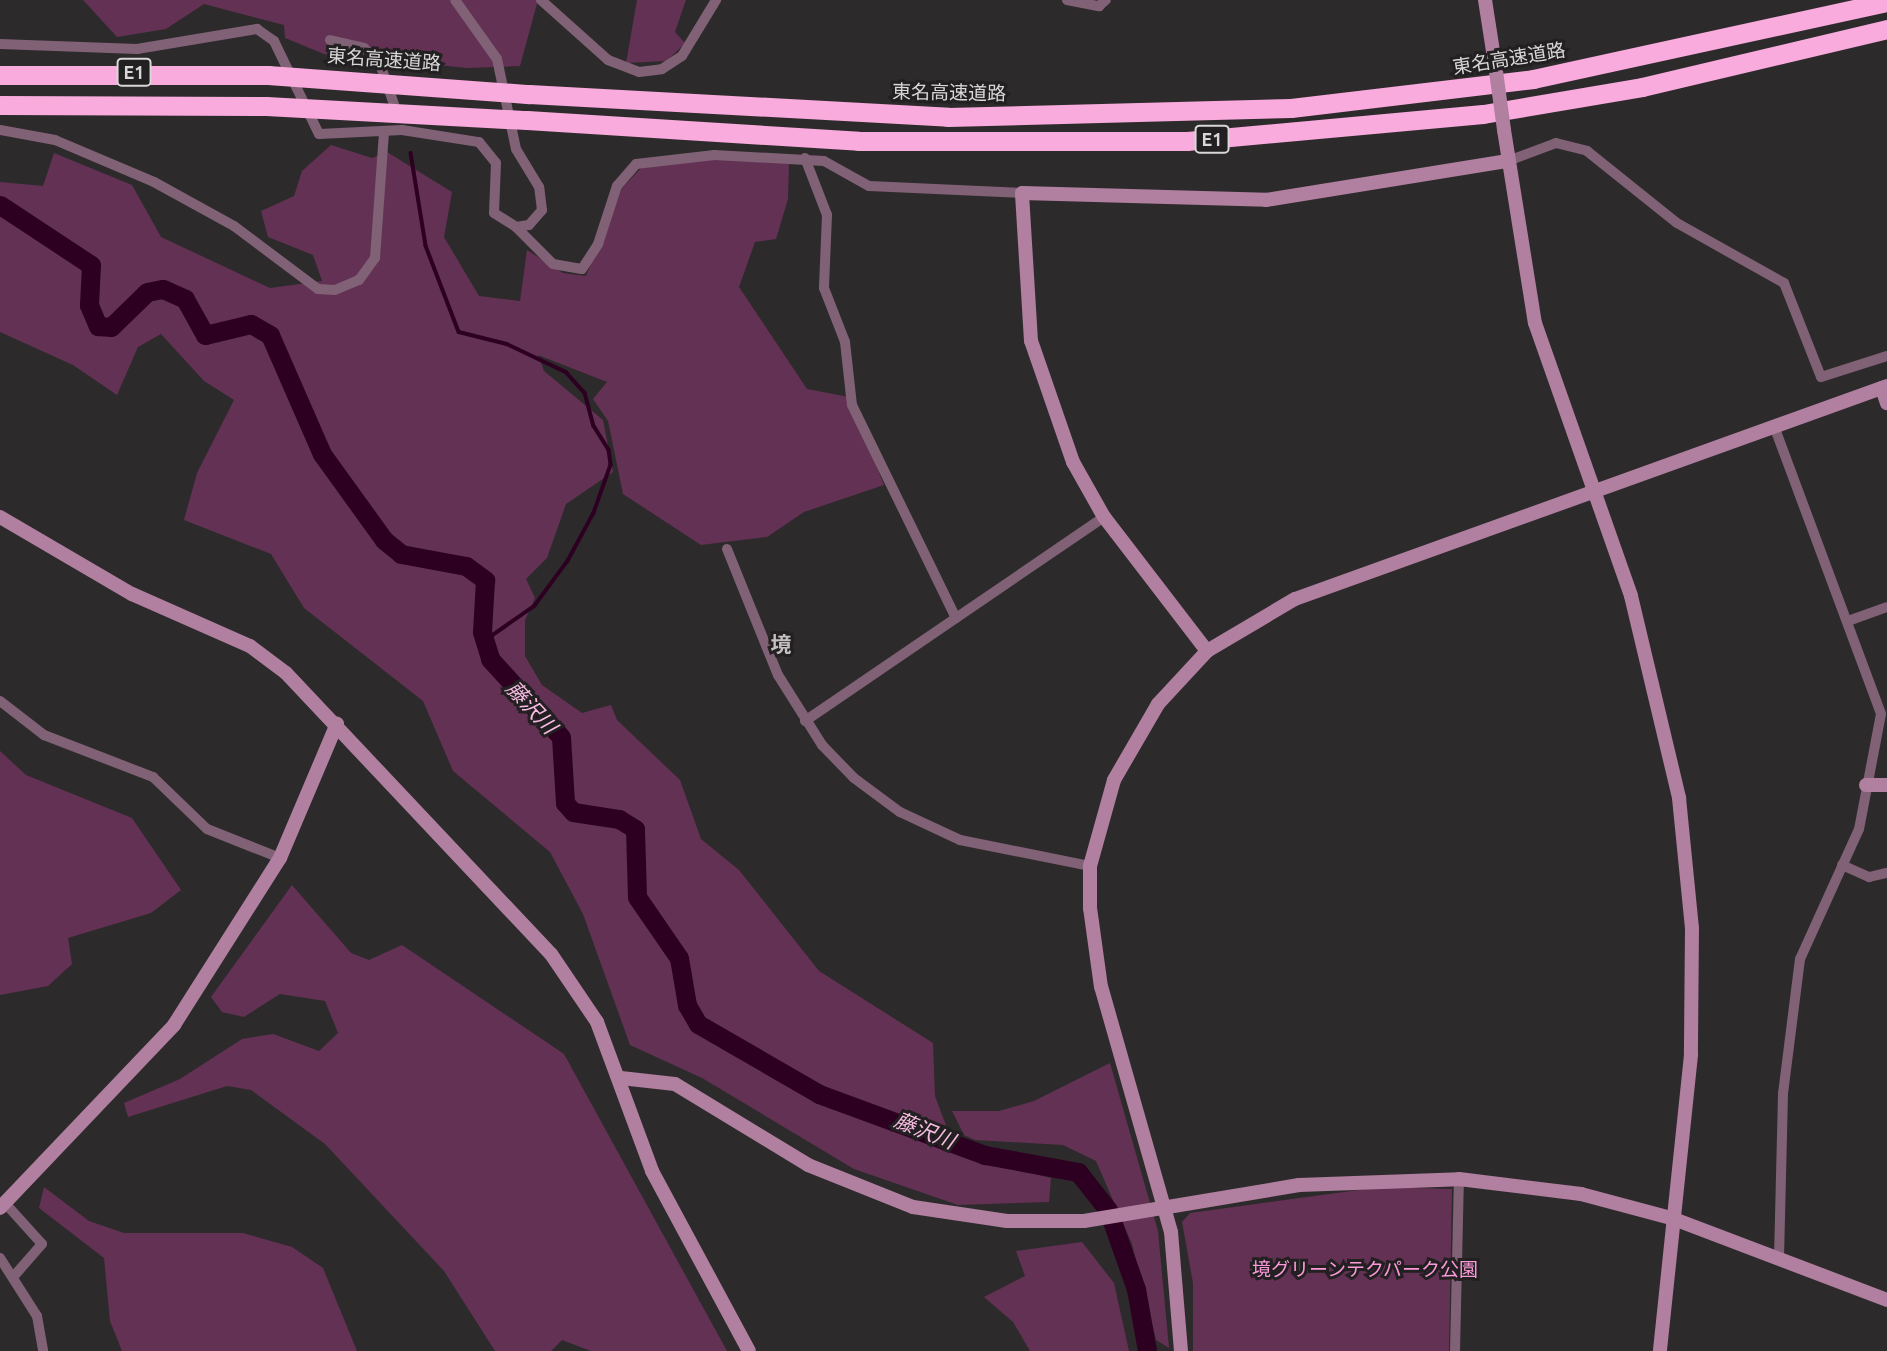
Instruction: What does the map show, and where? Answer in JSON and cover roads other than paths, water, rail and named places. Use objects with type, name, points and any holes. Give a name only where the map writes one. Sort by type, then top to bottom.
[{"type":"highway","name":"東名高速道路","points":[[0,75],[268,75],[529,94],[948,117],[1291,108],[1534,79],[1887,2]]},
{"type":"highway","name":"E1","points":[[0,105],[266,106],[858,141],[1187,141],[1483,114],[1642,87],[1887,29]]},
{"type":"street","points":[[455,0],[497,58],[516,149],[543,200],[537,219],[516,227]]},
{"type":"street","points":[[541,0],[608,60],[639,72],[662,69],[682,56],[716,0]]},
{"type":"street","points":[[1068,0],[1099,6],[1106,0]]},
{"type":"street","points":[[1485,0],[1535,323],[1649,659],[1679,798],[1692,928],[1691,1055],[1660,1351]]},
{"type":"street","points":[[0,44],[137,49],[257,29],[274,41],[319,134],[384,133],[402,130],[488,148],[496,163],[494,213],[516,227],[553,264],[582,270],[598,244],[617,186],[636,164],[714,155],[824,160],[869,186],[1266,201],[1508,161],[1556,143],[1587,151],[1677,223],[1784,283],[1821,377],[1887,356]]},
{"type":"street","points":[[330,40],[364,48],[380,64],[402,130]]},
{"type":"street","points":[[380,64],[422,64]]},
{"type":"street","points":[[0,130],[55,140],[154,182],[234,226],[318,289],[335,290],[359,280],[375,258],[384,133]]},
{"type":"street","points":[[806,159],[827,215],[824,288],[845,342],[852,405],[956,618]]},
{"type":"street","points":[[1022,193],[1031,341],[1073,462],[1104,517],[1207,651]]},
{"type":"street","points":[[1181,1351],[1178,1270],[1101,987],[1090,866],[1114,780],[1136,737],[1207,651],[1295,599],[1884,387],[1887,403]]},
{"type":"street","points":[[1774,426],[1884,714],[1866,785],[1859,829],[1800,960],[1783,1094],[1779,1257]]},
{"type":"street","points":[[0,517],[132,594],[250,646],[337,724],[551,954],[585,1002],[621,1078],[652,1171],[750,1351]]},
{"type":"street","points":[[805,721],[1104,517]]},
{"type":"street","points":[[727,549],[778,675],[805,721],[854,778],[927,826],[1006,854],[1090,866]]},
{"type":"street","points":[[1848,621],[1887,607]]},
{"type":"street","points":[[0,701],[44,735],[153,777],[206,829],[280,858]]},
{"type":"street","points":[[14,1276],[42,1244],[3,1206],[174,1026],[280,858],[337,724]]},
{"type":"street","points":[[1866,785],[1887,785]]},
{"type":"street","points":[[1842,865],[1869,877],[1887,873]]},
{"type":"street","points":[[621,1078],[675,1084],[819,1171],[913,1207],[1007,1221],[1084,1220],[1299,1185],[1460,1179],[1581,1194],[1674,1219],[1887,1300]]},
{"type":"street","points":[[1455,1351],[1460,1179]]},
{"type":"street","points":[[0,1258],[14,1276],[37,1316],[43,1351]]},
{"type":"waterway","points":[[411,153],[426,246],[459,332],[507,344],[566,372],[585,393],[594,426],[609,450],[611,465],[594,513],[568,561],[535,606],[485,641]]},
{"type":"waterway","name":"藤沢川","points":[[0,205],[91,265],[89,305],[98,326],[111,327],[147,292],[163,289],[185,299],[205,335],[251,324],[270,335],[322,454],[384,540],[401,554],[466,566],[485,580],[482,632],[490,659],[561,737],[565,803],[573,812],[619,819],[635,829],[637,897],[679,958],[687,1005],[698,1024],[819,1094],[985,1155],[1078,1172],[1108,1210],[1136,1289],[1147,1351]]},
{"type":"district","name":"境","points":[[781,644]]},
{"type":"park label","name":"境グリーンテクパーク公園","points":[[1365,1270]]}]
